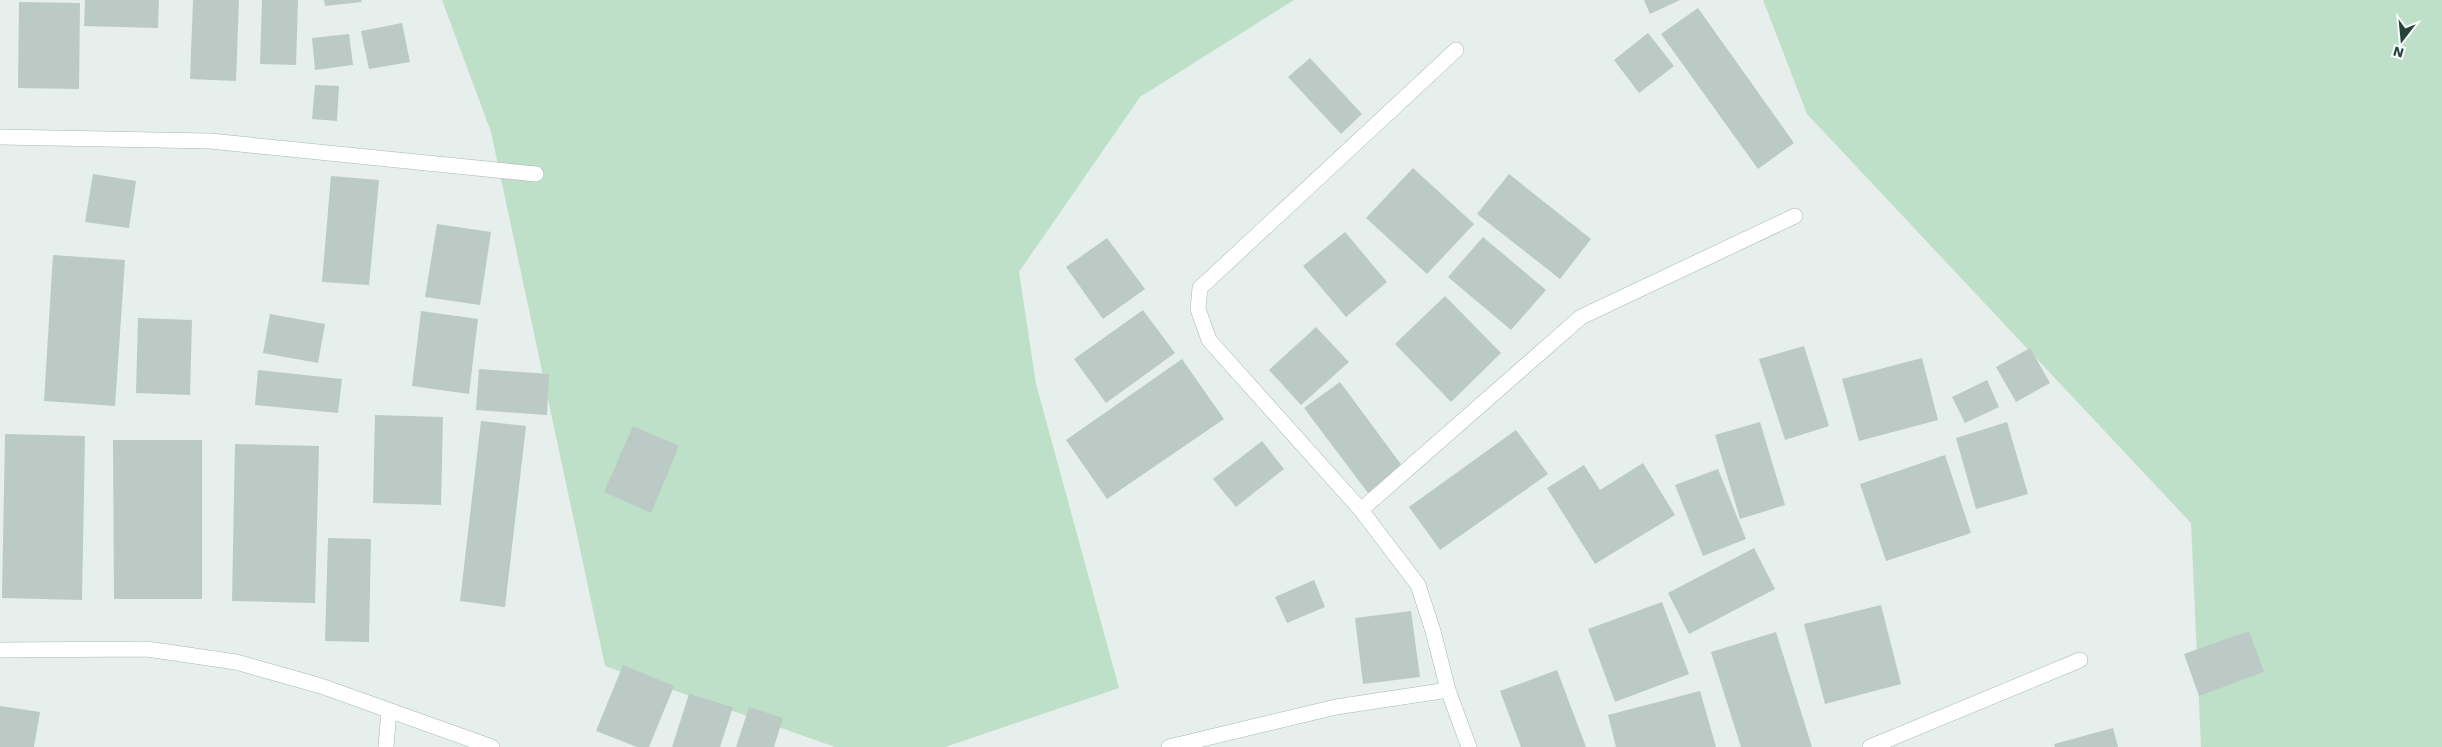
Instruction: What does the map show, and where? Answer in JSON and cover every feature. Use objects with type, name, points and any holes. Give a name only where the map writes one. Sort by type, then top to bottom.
[{"type":"street","points":[[1456,50],[1200,288],[1198,309],[1209,340],[1361,510],[1418,586],[1433,631],[1448,690],[1469,747]]},
{"type":"street","points":[[0,137],[210,141],[536,174]]},
{"type":"street","points":[[1361,510],[1581,317],[1795,216]]},
{"type":"street","points":[[0,650],[147,649],[236,662],[321,686],[492,747]]},
{"type":"street","points":[[1870,747],[2080,660]]},
{"type":"street","points":[[1169,747],[1336,707],[1448,690]]},
{"type":"street","points":[[386,747],[389,710]]},
{"type":"green space","points":[[442,0],[1294,0],[1140,97],[1019,272],[1036,384],[1119,688],[945,747],[835,747],[605,666],[491,132]]},
{"type":"green space","points":[[1763,0],[2442,0],[2442,747],[2201,747],[2191,523],[1807,114]]},
{"type":"building","points":[[85,0],[159,0],[158,28],[84,26]]},
{"type":"building","points":[[193,0],[239,0],[236,81],[190,79]]},
{"type":"building","points":[[262,0],[298,0],[296,65],[260,64]]},
{"type":"building","points":[[324,0],[361,0],[362,2],[325,6]]},
{"type":"building","points":[[1644,0],[1680,0],[1650,14]]},
{"type":"building","points":[[19,2],[80,3],[79,89],[18,88]]},
{"type":"building","points":[[1698,8],[1794,143],[1758,169],[1661,34]]},
{"type":"building","points":[[402,23],[410,62],[369,69],[361,31]]},
{"type":"building","points":[[1648,33],[1674,66],[1639,93],[1614,60]]},
{"type":"building","points":[[349,34],[353,65],[315,70],[312,38]]},
{"type":"building","points":[[1310,58],[1362,114],[1341,134],[1288,77]]},
{"type":"building","points":[[315,85],[339,86],[337,121],[312,119]]},
{"type":"building","points":[[1413,168],[1474,224],[1427,274],[1366,218]]},
{"type":"building","points":[[93,174],[136,181],[129,228],[85,222]]},
{"type":"building","points":[[1509,174],[1591,239],[1560,279],[1477,214]]},
{"type":"building","points":[[331,176],[379,180],[369,285],[322,282]]},
{"type":"building","points":[[437,224],[491,232],[480,305],[425,297]]},
{"type":"building","points":[[1345,232],[1387,282],[1346,317],[1303,266]]},
{"type":"building","points":[[1483,237],[1546,290],[1511,330],[1448,277]]},
{"type":"building","points":[[1107,238],[1145,289],[1103,319],[1066,267]]},
{"type":"building","points":[[53,255],[125,260],[115,406],[44,401]]},
{"type":"building","points":[[1445,296],[1501,353],[1451,402],[1395,344]]},
{"type":"building","points":[[1143,310],[1175,353],[1106,403],[1074,359]]},
{"type":"building","points":[[421,311],[478,319],[469,394],[412,386]]},
{"type":"building","points":[[270,314],[325,324],[318,363],[263,353]]},
{"type":"building","points":[[138,318],[192,320],[190,395],[136,393]]},
{"type":"building","points":[[1316,327],[1349,362],[1301,405],[1269,370]]},
{"type":"building","points":[[1804,346],[1829,426],[1785,440],[1759,359]]},
{"type":"building","points":[[2030,348],[2050,383],[2016,402],[1996,367]]},
{"type":"building","points":[[1922,358],[1938,420],[1859,441],[1842,379]]},
{"type":"building","points":[[1182,359],[1224,419],[1107,499],[1066,440]]},
{"type":"building","points":[[479,369],[549,374],[547,415],[476,410]]},
{"type":"building","points":[[258,370],[342,379],[338,413],[255,405]]},
{"type":"building","points":[[1987,380],[1999,407],[1965,423],[1952,397]]},
{"type":"building","points":[[1340,382],[1403,467],[1368,493],[1304,408]]},
{"type":"building","points":[[375,415],[443,417],[441,505],[373,503]]},
{"type":"building","points":[[481,421],[526,426],[505,607],[460,601]]},
{"type":"building","points":[[1760,422],[1785,505],[1740,519],[1715,435]]},
{"type":"building","points":[[2007,422],[2028,494],[1976,509],[1956,438]]},
{"type":"building","points":[[633,426],[679,446],[651,513],[604,492]]},
{"type":"building","points":[[1516,430],[1548,474],[1440,550],[1409,507]]},
{"type":"building","points":[[5,434],[85,436],[82,600],[2,598]]},
{"type":"building","points":[[113,440],[202,440],[202,599],[114,599]]},
{"type":"building","points":[[1262,441],[1284,469],[1236,507],[1213,479]]},
{"type":"building","points":[[235,444],[319,446],[315,603],[232,601]]},
{"type":"building","points":[[1945,455],[1971,533],[1886,561],[1860,484]]},
{"type":"building","points":[[1643,463],[1675,515],[1595,564],[1547,488],[1584,465],[1600,490]]},
{"type":"building","points":[[1718,469],[1746,539],[1703,556],[1675,485]]},
{"type":"building","points":[[328,538],[371,539],[369,642],[325,641]]},
{"type":"building","points":[[1754,548],[1775,589],[1689,634],[1668,593]]},
{"type":"building","points":[[1314,580],[1325,607],[1287,623],[1275,597]]},
{"type":"building","points":[[1662,602],[1689,674],[1615,702],[1588,629]]},
{"type":"building","points":[[1881,605],[1901,684],[1825,704],[1804,624]]},
{"type":"building","points":[[1411,611],[1420,677],[1363,684],[1355,618]]},
{"type":"building","points":[[2249,631],[2264,672],[2199,696],[2184,654]]},
{"type":"building","points":[[1776,632],[1812,747],[1741,747],[1711,652]]},
{"type":"building","points":[[623,665],[674,686],[649,747],[637,747],[596,731]]},
{"type":"building","points":[[1557,670],[1586,747],[1521,747],[1500,691]]},
{"type":"building","points":[[1700,691],[1716,747],[1616,747],[1608,715]]},
{"type":"building","points":[[689,694],[733,707],[720,747],[672,747]]},
{"type":"building","points":[[0,706],[40,712],[34,747],[0,747]]},
{"type":"building","points":[[749,707],[783,718],[774,747],[736,747]]},
{"type":"building","points":[[2113,728],[2118,747],[2055,747],[2054,744]]}]
